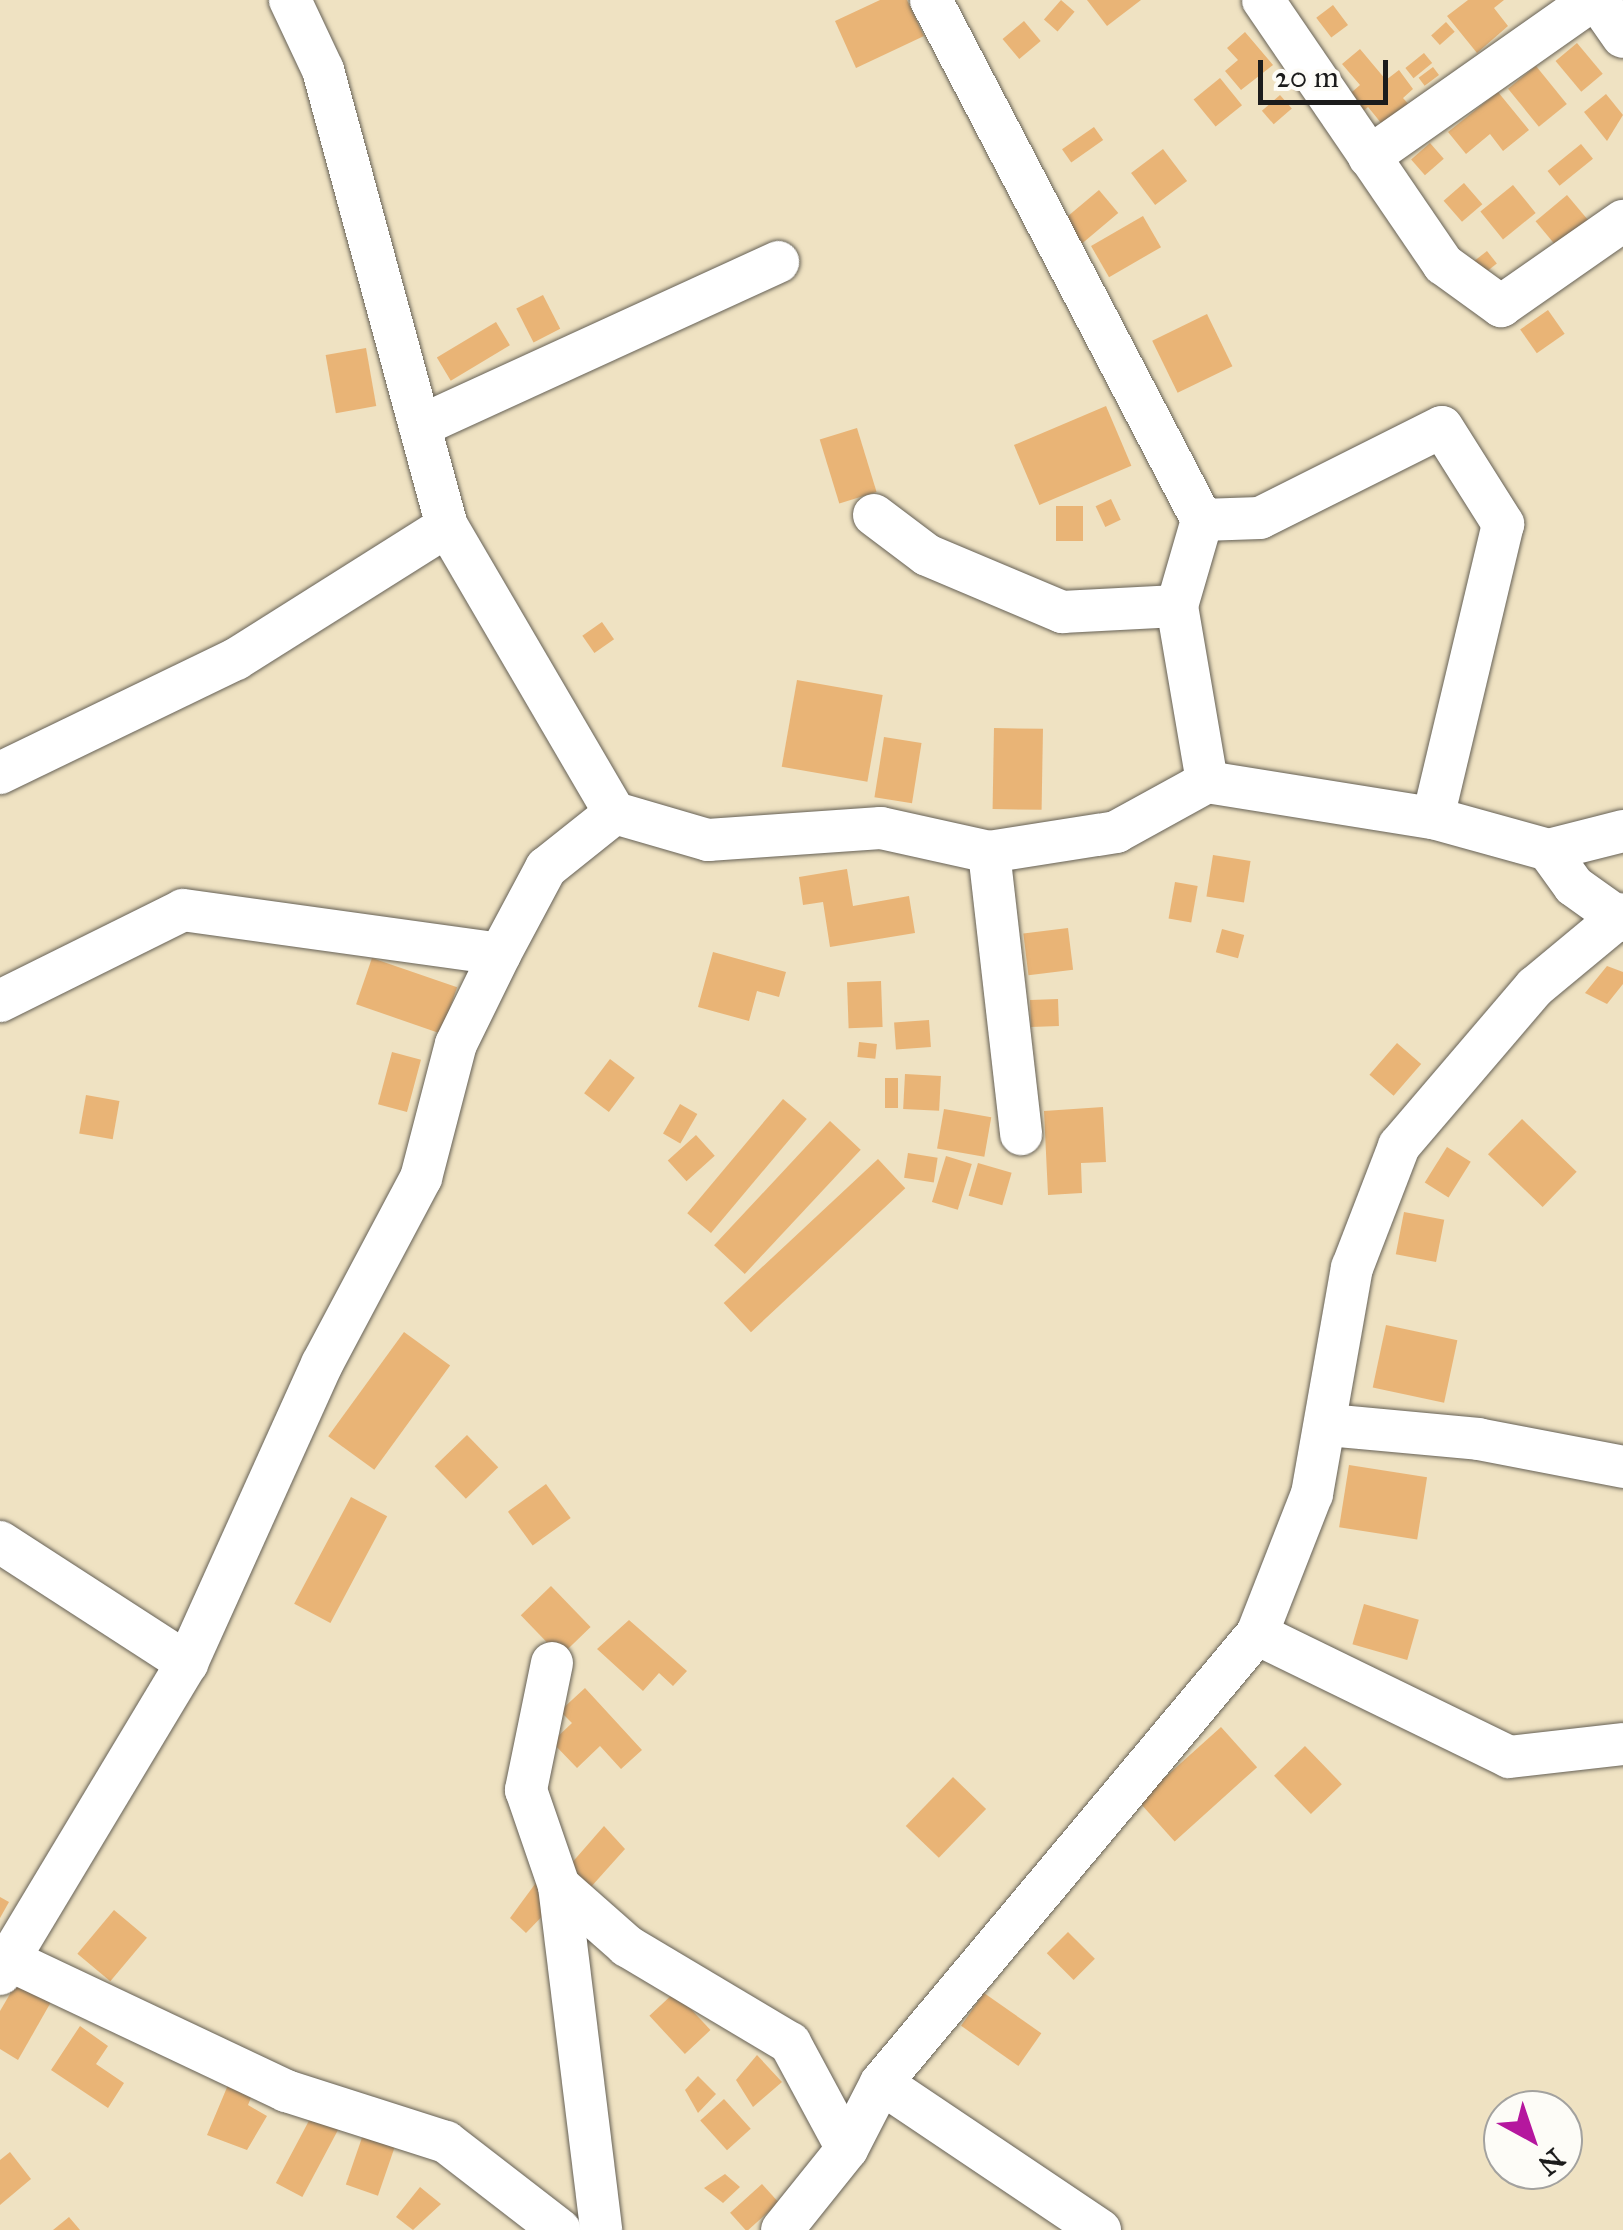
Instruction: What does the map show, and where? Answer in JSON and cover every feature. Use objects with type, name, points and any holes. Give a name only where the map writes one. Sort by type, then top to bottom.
[{"type":"street","points":[[290,0],[322,70],[447,526],[615,813],[708,840],[881,828],[988,852],[1116,832],[1207,782],[1433,818],[1548,850],[1623,831]]},
{"type":"street","points":[[933,0],[1202,520],[1177,606],[1207,782]]},
{"type":"street","points":[[1263,0],[1443,264],[1501,306],[1623,221]]},
{"type":"street","points":[[1369,157],[1594,0],[1623,37]]},
{"type":"street","points":[[420,426],[778,262]]},
{"type":"street","points":[[1202,520],[1260,518],[1442,427],[1503,524],[1433,818]]},
{"type":"street","points":[[874,515],[927,555],[1062,612],[1177,606]]},
{"type":"street","points":[[0,773],[236,659],[447,526]]},
{"type":"street","points":[[560,2230],[446,2142],[286,2090],[4,1966],[187,1663],[322,1364],[421,1178],[456,1044],[500,954],[546,868],[615,813]]},
{"type":"street","points":[[782,2230],[846,2149],[881,2083],[1257,1634],[1312,1494],[1328,1426],[1352,1268],[1399,1146],[1534,987],[1621,917],[1574,886],[1548,850]]},
{"type":"street","points":[[988,852],[1021,1134]]},
{"type":"street","points":[[0,1001],[183,910],[500,954]]},
{"type":"street","points":[[1328,1426],[1478,1439],[1623,1467]]},
{"type":"street","points":[[0,1542],[187,1663]]},
{"type":"street","points":[[1257,1634],[1509,1757],[1623,1744]]},
{"type":"street","points":[[552,1663],[526,1790],[560,1886],[601,2230]]},
{"type":"street","points":[[560,1886],[628,1946],[790,2043],[846,2149]]},
{"type":"street","points":[[881,2083],[1100,2230]]},
{"type":"building","points":[[880,0],[907,0],[924,36],[856,68],[835,21]]},
{"type":"building","points":[[1061,0],[1075,12],[1058,31],[1044,20]]},
{"type":"building","points":[[1087,0],[1141,0],[1107,26]]},
{"type":"building","points":[[1468,0],[1504,0],[1494,8],[1508,26],[1477,53],[1447,16]]},
{"type":"building","points":[[1333,5],[1348,25],[1331,38],[1316,18]]},
{"type":"building","points":[[1024,21],[1041,41],[1019,59],[1003,39]]},
{"type":"building","points":[[1446,22],[1455,32],[1440,45],[1431,35]]},
{"type":"building","points":[[1245,32],[1273,65],[1241,90],[1225,71],[1238,60],[1227,48]]},
{"type":"building","points":[[1577,43],[1603,74],[1581,92],[1556,61]]},
{"type":"building","points":[[1360,49],[1386,80],[1399,70],[1413,89],[1403,98],[1412,108],[1386,129],[1368,107],[1357,117],[1343,100],[1360,85],[1342,64]]},
{"type":"building","points":[[1424,53],[1432,63],[1414,78],[1405,68]]},
{"type":"building","points":[[1536,66],[1567,104],[1539,127],[1508,89]]},
{"type":"building","points":[[1433,67],[1439,75],[1425,86],[1419,78]]},
{"type":"building","points":[[1220,78],[1242,105],[1216,127],[1194,99]]},
{"type":"building","points":[[1498,92],[1529,130],[1503,151],[1490,134],[1466,154],[1448,132]]},
{"type":"building","points":[[1606,94],[1623,115],[1607,141],[1584,112]]},
{"type":"building","points":[[1280,95],[1292,109],[1274,124],[1262,111]]},
{"type":"building","points":[[1094,127],[1103,140],[1071,162],[1062,149]]},
{"type":"building","points":[[1430,143],[1444,159],[1425,175],[1411,159]]},
{"type":"building","points":[[1581,144],[1593,159],[1560,186],[1548,171]]},
{"type":"building","points":[[1163,149],[1187,181],[1155,205],[1131,173]]},
{"type":"building","points":[[1464,183],[1482,204],[1462,222],[1444,201]]},
{"type":"building","points":[[1513,185],[1536,213],[1503,239],[1480,211]]},
{"type":"building","points":[[1099,190],[1118,213],[1078,246],[1059,223]]},
{"type":"building","points":[[1567,195],[1588,220],[1557,247],[1536,221]]},
{"type":"building","points":[[1143,216],[1161,247],[1109,277],[1091,246]]},
{"type":"building","points":[[1487,251],[1497,264],[1480,277],[1470,264]]},
{"type":"building","points":[[543,295],[560,329],[534,342],[516,309]]},
{"type":"building","points":[[1548,310],[1565,334],[1537,353],[1520,330]]},
{"type":"building","points":[[1207,314],[1232,366],[1178,393],[1152,341]]},
{"type":"building","points":[[496,322],[510,345],[451,381],[437,358]]},
{"type":"building","points":[[366,348],[376,406],[336,413],[326,355]]},
{"type":"building","points":[[1106,406],[1131,466],[1039,505],[1014,445]]},
{"type":"building","points":[[857,428],[877,492],[839,503],[820,439]]},
{"type":"building","points":[[1111,499],[1121,520],[1105,527],[1096,506]]},
{"type":"building","points":[[1056,506],[1083,506],[1083,541],[1056,541]]},
{"type":"building","points":[[602,622],[614,639],[594,653],[582,636]]},
{"type":"building","points":[[797,680],[883,695],[867,782],[782,767]]},
{"type":"building","points":[[994,728],[1043,729],[1042,810],[993,809]]},
{"type":"building","points":[[884,737],[922,743],[912,803],[874,797]]},
{"type":"building","points":[[1213,855],[1251,861],[1244,902],[1206,896]]},
{"type":"building","points":[[847,869],[853,906],[909,896],[915,933],[830,947],[823,902],[803,905],[799,877]]},
{"type":"building","points":[[1175,882],[1198,886],[1191,922],[1169,918]]},
{"type":"building","points":[[1068,928],[1073,970],[1028,975],[1023,933]]},
{"type":"building","points":[[1222,929],[1244,935],[1238,958],[1216,952]]},
{"type":"building","points":[[713,952],[786,972],[779,997],[757,991],[749,1021],[698,1007]]},
{"type":"building","points":[[372,958],[457,987],[441,1034],[356,1004]]},
{"type":"building","points":[[1607,966],[1623,972],[1623,984],[1607,1004],[1585,993]]},
{"type":"building","points":[[881,981],[883,1027],[849,1028],[847,982]]},
{"type":"building","points":[[1058,999],[1059,1026],[1031,1027],[1030,1000]]},
{"type":"building","points":[[929,1020],[931,1047],[896,1049],[894,1022]]},
{"type":"building","points":[[859,1042],[877,1044],[875,1059],[857,1057]]},
{"type":"building","points":[[1397,1043],[1421,1064],[1394,1096],[1369,1075]]},
{"type":"building","points":[[392,1052],[421,1060],[407,1112],[378,1104]]},
{"type":"building","points":[[610,1059],[635,1078],[609,1112],[584,1093]]},
{"type":"building","points":[[905,1074],[941,1076],[939,1111],[903,1109]]},
{"type":"building","points":[[885,1078],[898,1078],[898,1108],[885,1108]]},
{"type":"building","points":[[86,1095],[119,1101],[113,1139],[79,1133]]},
{"type":"building","points":[[783,1099],[807,1119],[711,1233],[687,1213]]},
{"type":"building","points":[[680,1104],[697,1114],[680,1143],[663,1133]]},
{"type":"building","points":[[1103,1107],[1106,1162],[1081,1163],[1082,1193],[1048,1195],[1044,1111]]},
{"type":"building","points":[[944,1109],[991,1117],[984,1157],[937,1148]]},
{"type":"building","points":[[1522,1119],[1577,1172],[1543,1207],[1488,1154]]},
{"type":"building","points":[[830,1121],[861,1150],[745,1274],[714,1245]]},
{"type":"building","points":[[696,1135],[715,1156],[686,1181],[668,1160]]},
{"type":"building","points":[[1447,1147],[1471,1162],[1448,1197],[1425,1183]]},
{"type":"building","points":[[908,1153],[938,1158],[934,1182],[904,1178]]},
{"type":"building","points":[[946,1156],[972,1164],[958,1210],[932,1202]]},
{"type":"building","points":[[878,1159],[905,1188],[751,1332],[724,1303]]},
{"type":"building","points":[[978,1163],[1012,1173],[1002,1205],[969,1196]]},
{"type":"building","points":[[1404,1212],[1444,1220],[1436,1262],[1396,1254]]},
{"type":"building","points":[[1386,1325],[1457,1340],[1444,1403],[1373,1388]]},
{"type":"building","points":[[404,1332],[450,1366],[374,1470],[328,1436]]},
{"type":"building","points":[[467,1435],[498,1467],[466,1499],[435,1466]]},
{"type":"building","points":[[1349,1465],[1427,1477],[1417,1540],[1339,1527]]},
{"type":"building","points":[[546,1484],[571,1518],[533,1546],[508,1512]]},
{"type":"building","points":[[351,1497],[387,1516],[330,1623],[294,1604]]},
{"type":"building","points":[[551,1586],[591,1627],[560,1656],[521,1615]]},
{"type":"building","points":[[1364,1604],[1419,1620],[1407,1660],[1352,1644]]},
{"type":"building","points":[[629,1620],[687,1671],[673,1686],[659,1673],[643,1691],[597,1649]]},
{"type":"building","points":[[585,1688],[642,1750],[621,1769],[600,1746],[577,1768],[552,1742],[572,1723],[560,1711]]},
{"type":"building","points":[[1221,1727],[1257,1767],[1175,1841],[1139,1801]]},
{"type":"building","points":[[1305,1746],[1342,1784],[1311,1814],[1274,1776]]},
{"type":"building","points":[[953,1777],[986,1809],[939,1858],[906,1826]]},
{"type":"building","points":[[604,1826],[625,1849],[590,1888],[563,1873]]},
{"type":"building","points":[[538,1880],[553,1905],[526,1933],[510,1918]]},
{"type":"building","points":[[0,1897],[9,1902],[0,1918]]},
{"type":"building","points":[[114,1910],[147,1938],[110,1981],[77,1954]]},
{"type":"building","points":[[1068,1932],[1095,1959],[1074,1980],[1047,1953]]},
{"type":"building","points":[[17,1982],[51,2002],[18,2060],[0,2049],[0,2011]]},
{"type":"building","points":[[675,1992],[710,2030],[685,2054],[649,2016]]},
{"type":"building","points":[[984,1993],[1041,2033],[1018,2066],[961,2026]]},
{"type":"building","points":[[80,2026],[108,2046],[96,2064],[124,2083],[108,2108],[51,2070]]},
{"type":"building","points":[[757,2055],[782,2082],[753,2107],[736,2080]]},
{"type":"building","points":[[698,2076],[716,2094],[698,2113],[685,2090]]},
{"type":"building","points":[[228,2085],[252,2095],[248,2105],[267,2116],[247,2150],[207,2135]]},
{"type":"building","points":[[724,2099],[751,2129],[727,2150],[700,2120]]},
{"type":"building","points":[[312,2115],[338,2129],[302,2197],[276,2183]]},
{"type":"building","points":[[366,2126],[398,2137],[378,2196],[346,2185]]},
{"type":"building","points":[[10,2152],[31,2179],[0,2205],[0,2160]]},
{"type":"building","points":[[725,2174],[740,2187],[723,2203],[704,2188]]},
{"type":"building","points":[[762,2184],[779,2203],[748,2230],[730,2213]]},
{"type":"building","points":[[420,2187],[441,2204],[413,2230],[396,2217]]},
{"type":"building","points":[[69,2217],[80,2230],[53,2230]]}]
